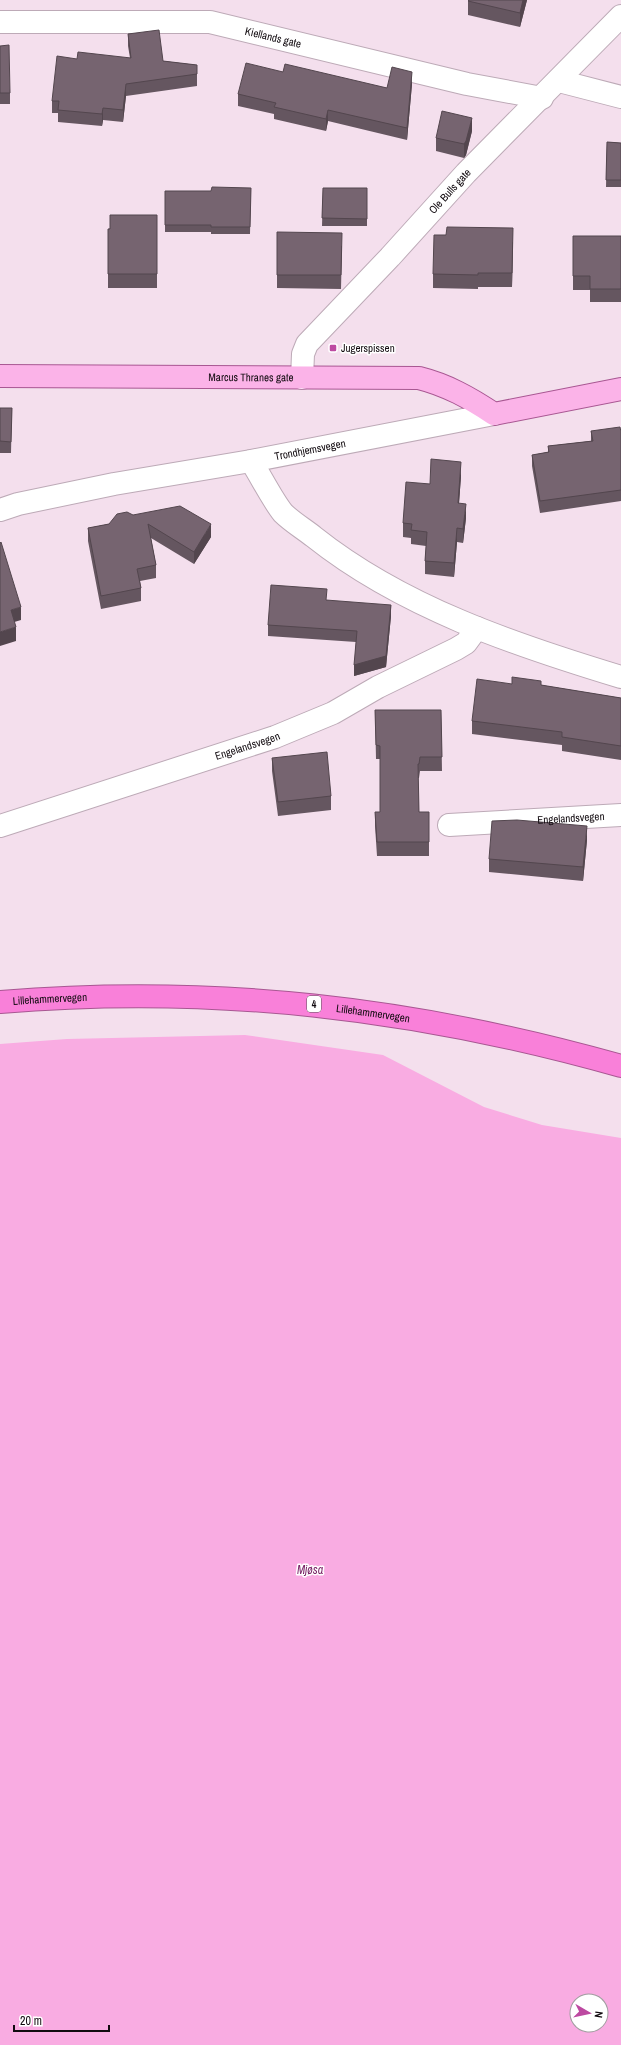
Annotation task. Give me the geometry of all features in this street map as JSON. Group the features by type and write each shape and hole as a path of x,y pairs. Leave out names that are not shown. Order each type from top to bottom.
{"highway":[{"name":"Lillehammervegen","path":"0,1002 37,999 146,995 246,999 328,1005 488,1032 558,1048 621,1066"}],"main road":[{"name":"Marcus Thranes gate","path":"0,376 419,378 437,383 470,398 494,414"},
{"name":"Trondhjemsvegen","path":"494,414 621,390"}],"street":[{"name":"Ole Bulls gate","path":"302,378 303,354 307,344 466,174 559,81 621,16"},
{"name":"Kiellands gate","path":"0,22 210,22 467,84 542,98"},
{"path":"559,81 621,97"},
{"name":"Trondhjemsvegen","path":"0,510 18,504 114,484 251,461 494,414"},
{"path":"251,461 283,512 337,556 400,592 477,628 535,651 621,677"},
{"name":"Engelandsvegen","path":"0,826 275,737 333,713 378,687 456,649 466,643 477,628"},
{"name":"Engelandsvegen","path":"448,825 621,815"}],"water":[{"name":"Mjøsa","path":"245,1035 383,1055 484,1107 542,1125 621,1138 621,2045 0,2045 0,1044 67,1039"}],"building":[{"path":"523,0 520,13 468,1"},
{"path":"159,30 163,61 197,65 197,74 126,84 123,110 103,108 102,114 58,110 59,101 52,101 57,56 77,59 78,52 131,58 128,34"},
{"path":"9,45 10,93 0,93 0,46"},
{"path":"246,63 283,72 285,64 387,88 392,67 412,72 407,128 328,110 326,119 274,107 276,103 238,94"},
{"path":"442,111 472,118 464,144 436,138"},
{"path":"607,142 621,143 621,180 606,180"},
{"path":"212,187 251,188 250,227 165,225 165,191 211,191"},
{"path":"323,188 367,188 367,219 322,218"},
{"path":"110,215 157,215 157,274 108,274 108,229 110,229"},
{"path":"447,227 513,228 512,273 478,273 478,275 433,274 434,235 446,235"},
{"path":"277,232 342,233 341,275 277,275"},
{"path":"573,236 621,236 621,289 590,289 590,276 573,276"},
{"path":"0,408 12,408 11,442 0,441"},
{"path":"620,427 621,490 540,501 532,455 549,452 548,446 593,441 591,431"},
{"path":"431,459 461,462 458,503 466,504 463,529 457,528 454,563 425,561 427,532 411,530 412,524 403,523 406,482 430,484"},
{"path":"180,506 211,524 194,552 148,524 156,565 137,569 141,588 101,596 88,528 109,524 117,514 127,512 133,515"},
{"path":"1,542 21,607 11,610 16,627 0,632 0,543"},
{"path":"271,585 327,589 326,600 391,605 386,656 354,665 357,631 268,625"},
{"path":"512,677 541,681 541,685 621,698 621,746 562,737 562,732 472,721 477,679 512,684"},
{"path":"375,710 441,710 442,757 420,757 418,764 419,812 429,812 429,842 377,842 375,812 380,812 380,746 376,745"},
{"path":"327,752 331,796 278,802 272,758"},
{"path":"517,820 587,826 583,867 489,859 492,821"}],"place":[{"name":"Jugerspissen","path":"333,348"}]}
